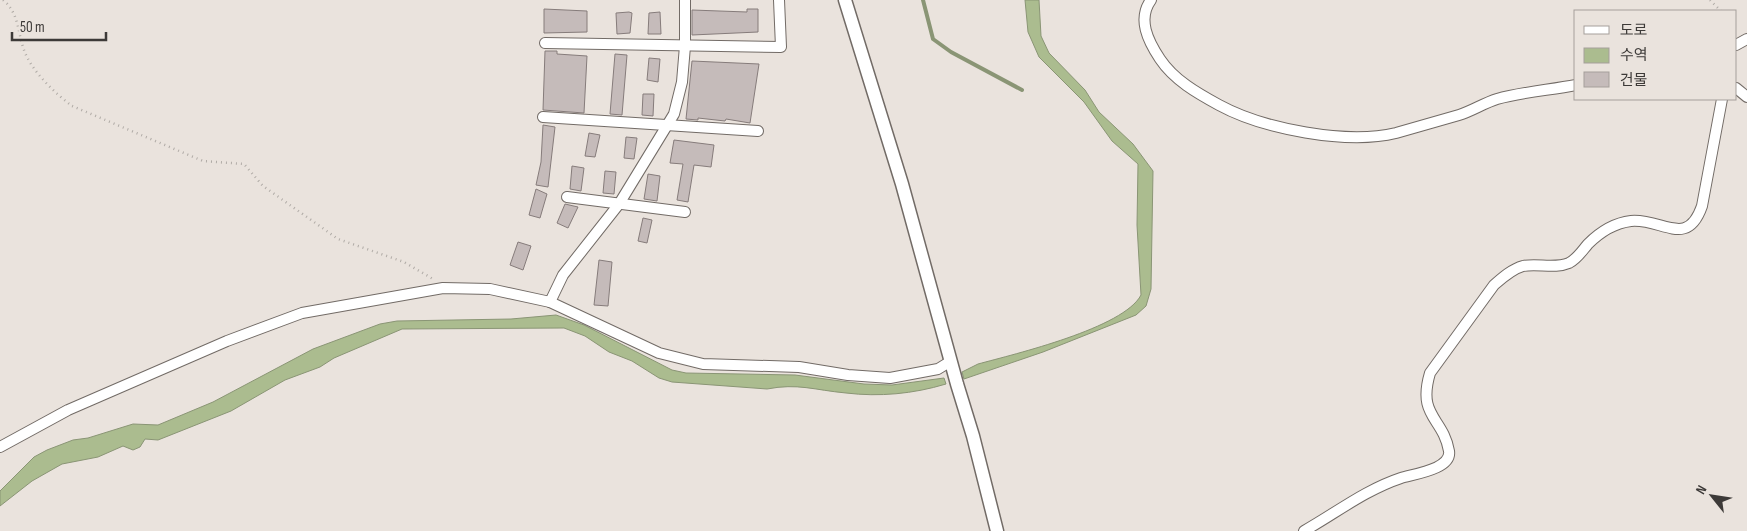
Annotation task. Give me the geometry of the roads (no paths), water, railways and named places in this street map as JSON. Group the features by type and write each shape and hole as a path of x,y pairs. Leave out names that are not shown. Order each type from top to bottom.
{"street":[{"path":"550,302 563,274 619,204 674,114 682,82 685,46 685,0"},
{"path":"545,43 781,47 779,0"},
{"path":"845,0 902,184 956,384 973,436 997,531"},
{"path":"1151,0 1145,8 1143,18 1146,29 1161,61 1178,78 1202,96 1226,109 1250,119 1284,128 1349,137 1382,135 1459,115 1498,99 1574,85"},
{"path":"1737,89 1747,97"},
{"path":"1304,531 1366,493 1397,480 1441,467 1448,460 1450,453 1448,445 1427,406 1428,379 1441,357 1494,285 1507,274 1522,266 1568,263 1576,258 1601,232 1614,225 1643,221 1674,230 1683,230 1697,220 1702,206 1722,100"},
{"path":"543,117 758,131"},
{"path":"567,197 685,212"},
{"path":"0,447 68,410 227,341 302,313 443,288 490,289 550,302 659,352 703,364 799,367 848,375 890,378 952,365"}],"water":[{"path":"1025,0 1039,0 1041,36 1049,53 1085,90 1099,112 1133,144 1153,171 1151,289 1146,306 1136,315 1043,352 964,379 962,372 978,364 1092,329 1131,307 1141,295 1137,225 1138,164 1112,141 1084,102 1039,57 1028,32"},
{"path":"556,315 584,325 672,370 686,373 795,375 864,384 892,385 944,378 946,384 896,394 871,395 797,387 767,389 672,382 659,378 632,361 609,352 585,336 564,328 402,329 334,358 320,367 285,380 231,411 158,440 145,439 140,447 133,450 123,446 98,457 62,464 32,481 0,506 0,491 34,457 47,450 73,440 88,438 133,424 158,425 213,402 313,349 380,324 397,321 511,319"}],"waterway":[{"path":"923,0 933,39 951,52 1022,90"}]}
